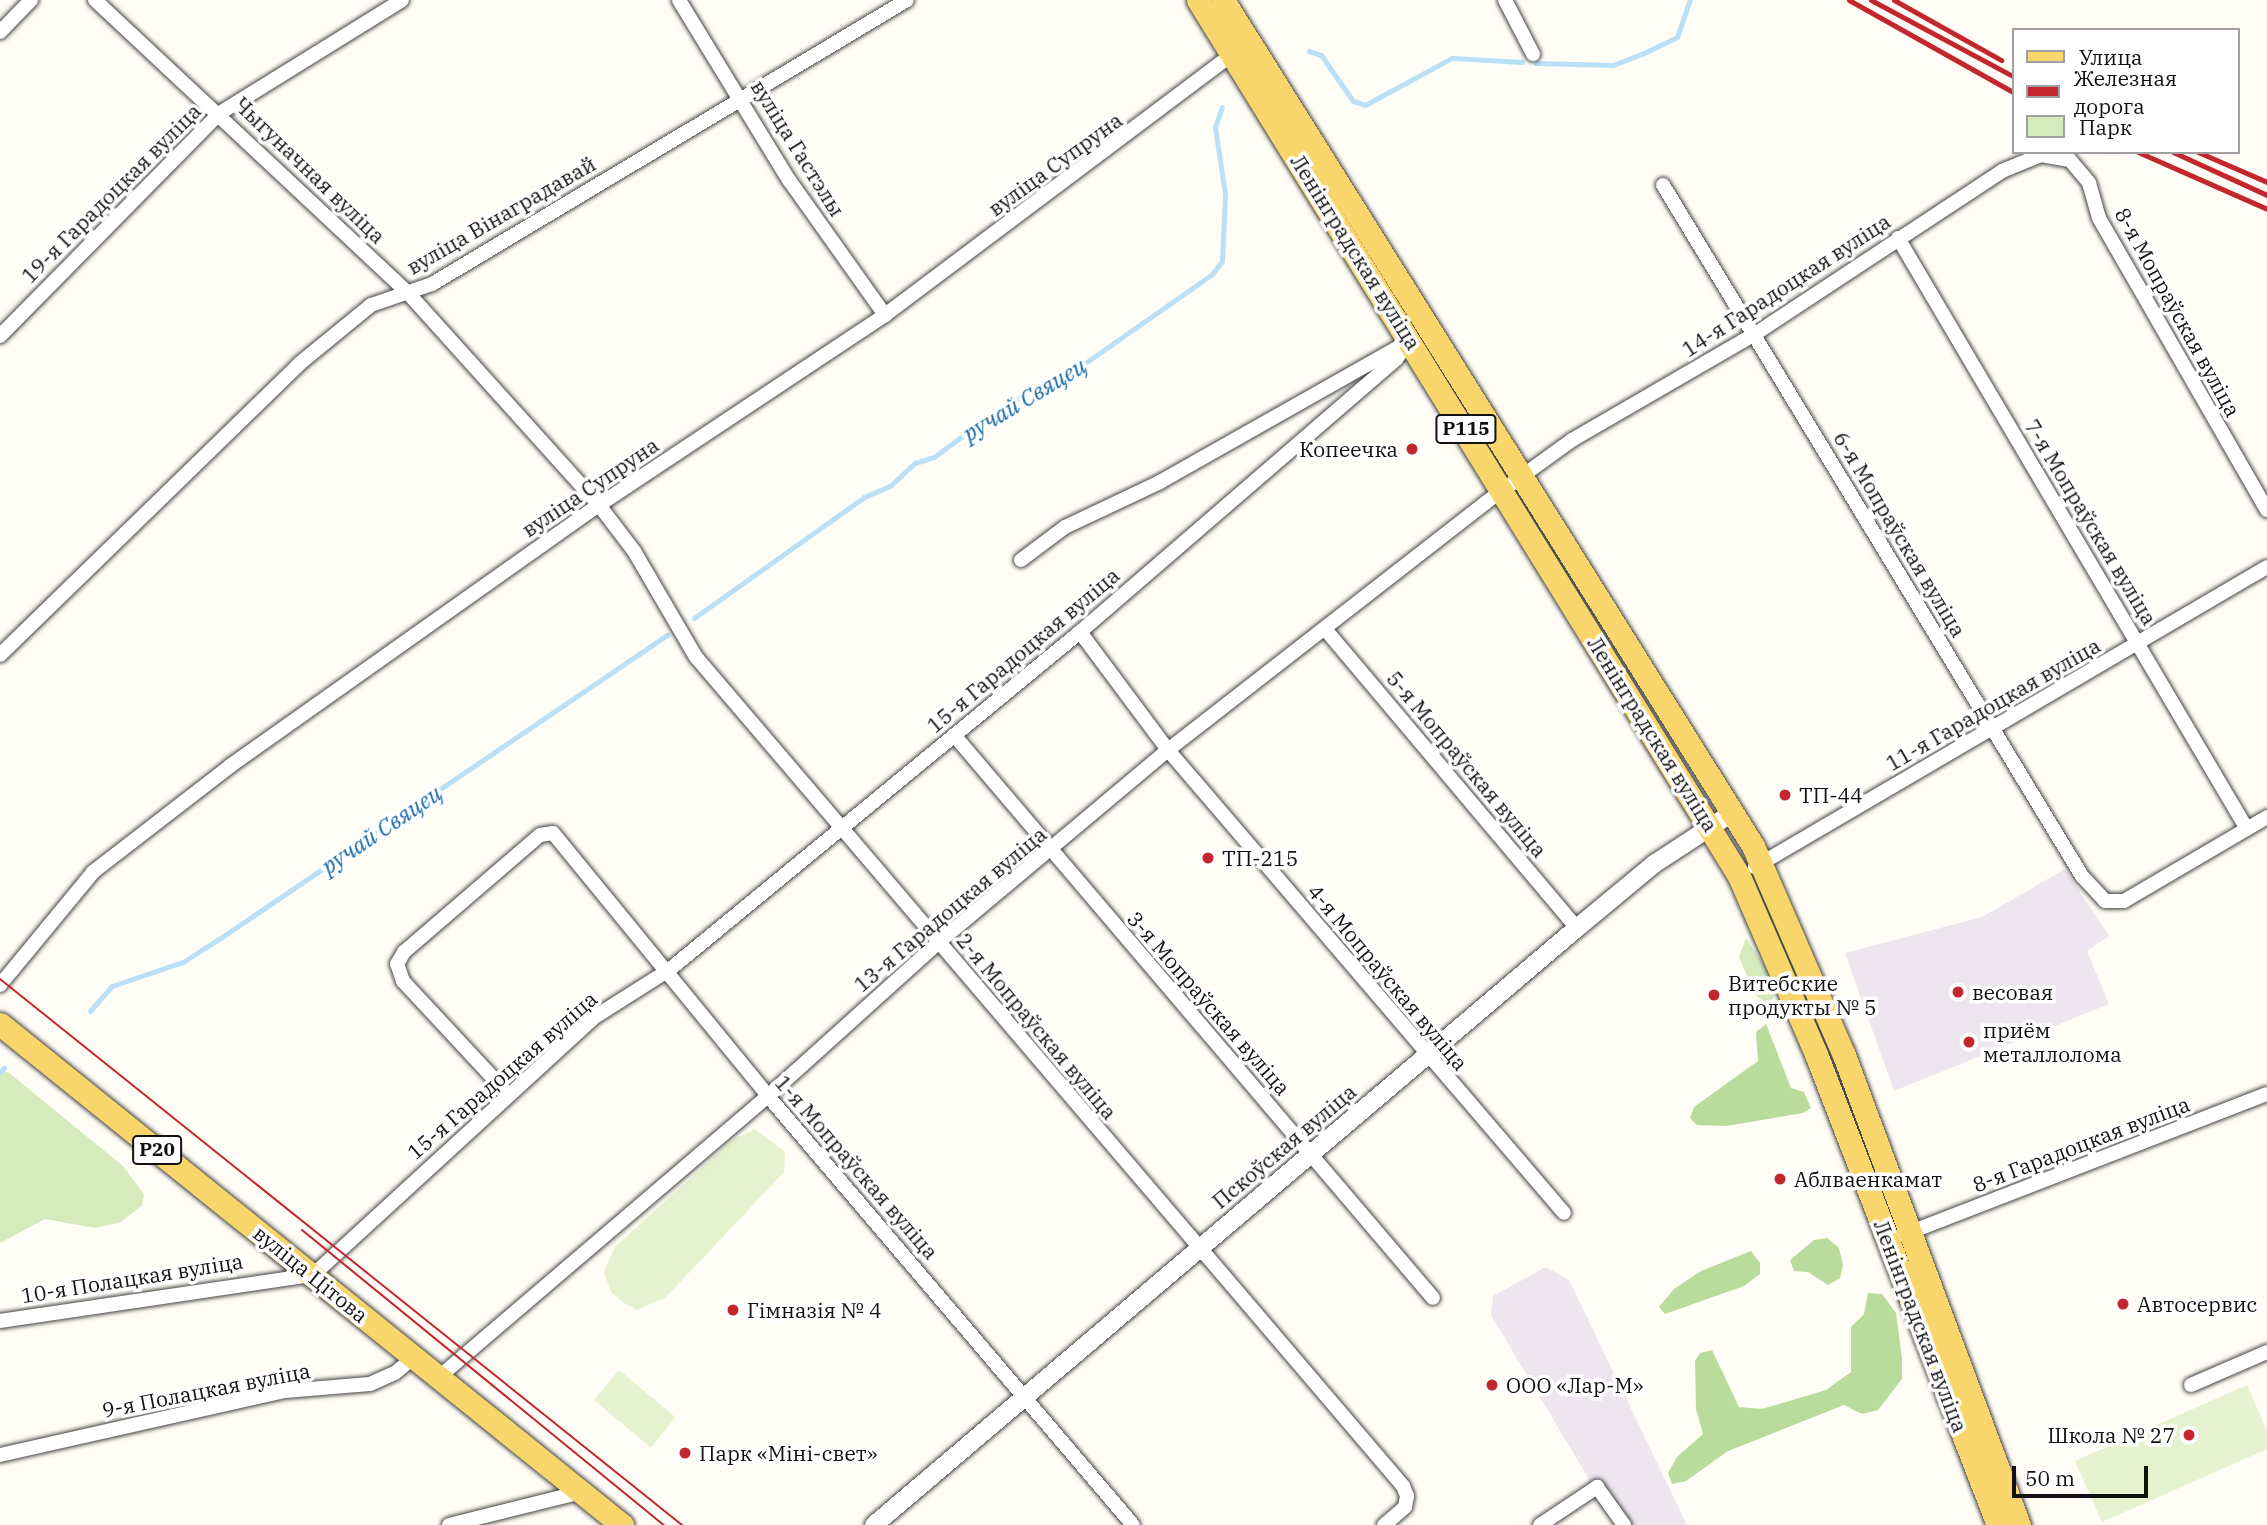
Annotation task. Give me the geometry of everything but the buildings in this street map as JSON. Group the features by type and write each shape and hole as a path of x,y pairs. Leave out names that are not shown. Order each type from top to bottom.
{"main road":[{"name":"Ленінградская вуліца","path":"1198,0 1241,49 1512,483 1732,813 1761,863 1844,1055 1896,1228 1998,1525"},
{"name":"Ленінградская вуліца","path":"1223,0 1241,49"},
{"name":"Ленінградская вуліца","path":"1512,483 1739,876 1816,1054 1896,1228 2019,1525"},
{"name":"вуліца Цітова","path":"0,1024 622,1525"}],"street":[{"path":"0,32 31,0"},
{"name":"Чыгуначная вуліца","path":"95,0 220,113 408,293 598,505"},
{"name":"19-я Гарадоцкая вуліца","path":"0,336 220,113 402,0"},
{"name":"вуліца Гастэлы","path":"679,0 744,101 789,180 885,315"},
{"name":"вуліца Вінаградавай","path":"0,655 299,364 371,305 432,284 744,101 907,0"},
{"path":"1505,0 1534,54"},
{"name":"вуліца Супруна","path":"0,985 93,872 230,765 598,505 885,315 1241,49"},
{"name":"8-я Мопраўская вуліца","path":"2001,171 2041,155 2070,160 2089,183 2099,218 2267,510"},
{"name":"14-я Гарадоцкая вуліца","path":"1512,483 1572,440 1755,334 2001,171"},
{"name":"6-я Мопраўская вуліца","path":"1663,186 2081,876 2105,901 2124,901 2247,829"},
{"name":"7-я Мопраўская вуліца","path":"1898,238 2247,829"},
{"path":"1021,560 1065,527 1160,482 1420,335"},
{"name":"15-я Гарадоцкая вуліца","path":"313,1275 507,1093 593,1018 669,970 1080,632 1396,359 1420,335"},
{"name":"13-я Гарадоцкая вуліца","path":"439,1377 768,1096 939,942 1050,852 1168,750 1512,483"},
{"name":"2-я Мопраўская вуліца","path":"598,505 634,551 696,657 1408,1496 1405,1507 1384,1525"},
{"name":"11-я Гарадоцкая вуліца","path":"1739,876 2267,567"},
{"name":"5-я Мопраўская вуліца","path":"1325,629 1577,928"},
{"name":"4-я Мопраўская вуліца","path":"1080,632 1168,750 1426,1056 1564,1213"},
{"name":"3-я Мопраўская вуліца","path":"954,735 1050,852 1433,1298"},
{"name":"Пскоўская вуліца","path":"874,1525 1198,1247 1312,1154 1654,864 1732,813"},
{"path":"2247,829 2267,817"},
{"name":"1-я Мопраўская вуліца","path":"507,1093 403,981 397,964 404,952 540,835 553,833 669,970 768,1096 1133,1525"},
{"name":"8-я Гарадоцкая вуліца","path":"1896,1228 2267,1094"},
{"name":"10-я Полацкая вуліца","path":"0,1321 313,1275"},
{"path":"2192,1385 2267,1352"},
{"name":"9-я Полацкая вуліца","path":"0,1455 285,1391 370,1384 395,1373 414,1357"},
{"path":"1540,1525 1597,1487 1624,1525"},
{"path":"449,1525 581,1492"}],"shaded area":[{"path":"2065,869 2109,936 2087,951 2109,1004 1894,1091 1845,953 1982,917"},
{"path":"1546,1267 1569,1280 1687,1525 1632,1525 1599,1496 1491,1315 1493,1296"}],"green space":[{"path":"1746,938 1778,987 1773,999 1765,1002 1755,995 1739,957"},
{"path":"1766,1024 1791,1088 1804,1092 1811,1108 1803,1113 1726,1126 1697,1125 1690,1118 1694,1107 1758,1061 1756,1032"},
{"path":"8,1072 123,1166 144,1194 142,1205 121,1222 95,1228 45,1219 0,1243 0,1073"},
{"path":"755,1129 785,1152 784,1172 666,1297 637,1310 624,1303 611,1292 604,1272 615,1247 731,1141"},
{"path":"1827,1238 1839,1248 1843,1265 1840,1278 1828,1285 1808,1272 1794,1271 1790,1260 1814,1240"},
{"path":"1751,1251 1760,1263 1760,1274 1744,1286 1665,1314 1659,1307 1674,1289 1701,1271"},
{"path":"1868,1293 1882,1294 1896,1313 1902,1358 1902,1379 1878,1410 1862,1414 1844,1405 1728,1451 1686,1481 1672,1484 1668,1473 1677,1457 1703,1434 1696,1409 1695,1361 1700,1353 1712,1350 1739,1407 1762,1409 1826,1390 1851,1372 1851,1327 1864,1314"},
{"path":"619,1370 676,1418 651,1447 594,1400"},
{"path":"2247,1385 2267,1431 2267,1449 2102,1522 2075,1461"}],"waterway":[{"name":"ручай Свяцец","path":"1536,63 1613,65 1642,54 1677,37 1690,0"},
{"name":"ручай Свяцец","path":"1309,51 1321,55 1353,101 1365,105 1452,58 1522,62"},
{"name":"ручай Свяцец","path":"694,618 864,497 890,486 915,463 934,457 1000,408 1078,368 1212,274 1222,261 1225,194 1215,127 1222,107"},
{"name":"ручай Свяцец","path":"90,1011 112,986 183,962 222,937 667,635"},
{"name":"ручай Свяцец","path":"0,1072 4,1068"}],"tram line":[{"path":"0,979 682,1525"},
{"path":"302,1230 664,1525"}],"railway":[{"path":"1849,0 2011,91"},
{"path":"1871,0 2011,75"},
{"path":"1894,0 2001,60"},
{"path":"2143,154 2267,209"},
{"path":"2177,154 2267,195"},
{"path":"2203,154 2267,182"}],"place":[{"name":"Копеечка","path":"1412,449"},
{"name":"ТП-44","path":"1785,795"},
{"name":"ТП-215","path":"1208,858"},
{"name":"весовая","path":"1958,992"},
{"name":"Витебские продукты № 5","path":"1714,995"},
{"name":"приём металлолома","path":"1969,1042"},
{"name":"Аблваенкамат","path":"1780,1179"},
{"name":"Автосервис","path":"2123,1304"},
{"name":"Гімназія № 4","path":"733,1310"},
{"name":"ООО «Лар-М»","path":"1492,1385"},
{"name":"Школа № 27","path":"2189,1435"},
{"name":"Парк «Міні-свет»","path":"685,1453"}]}
